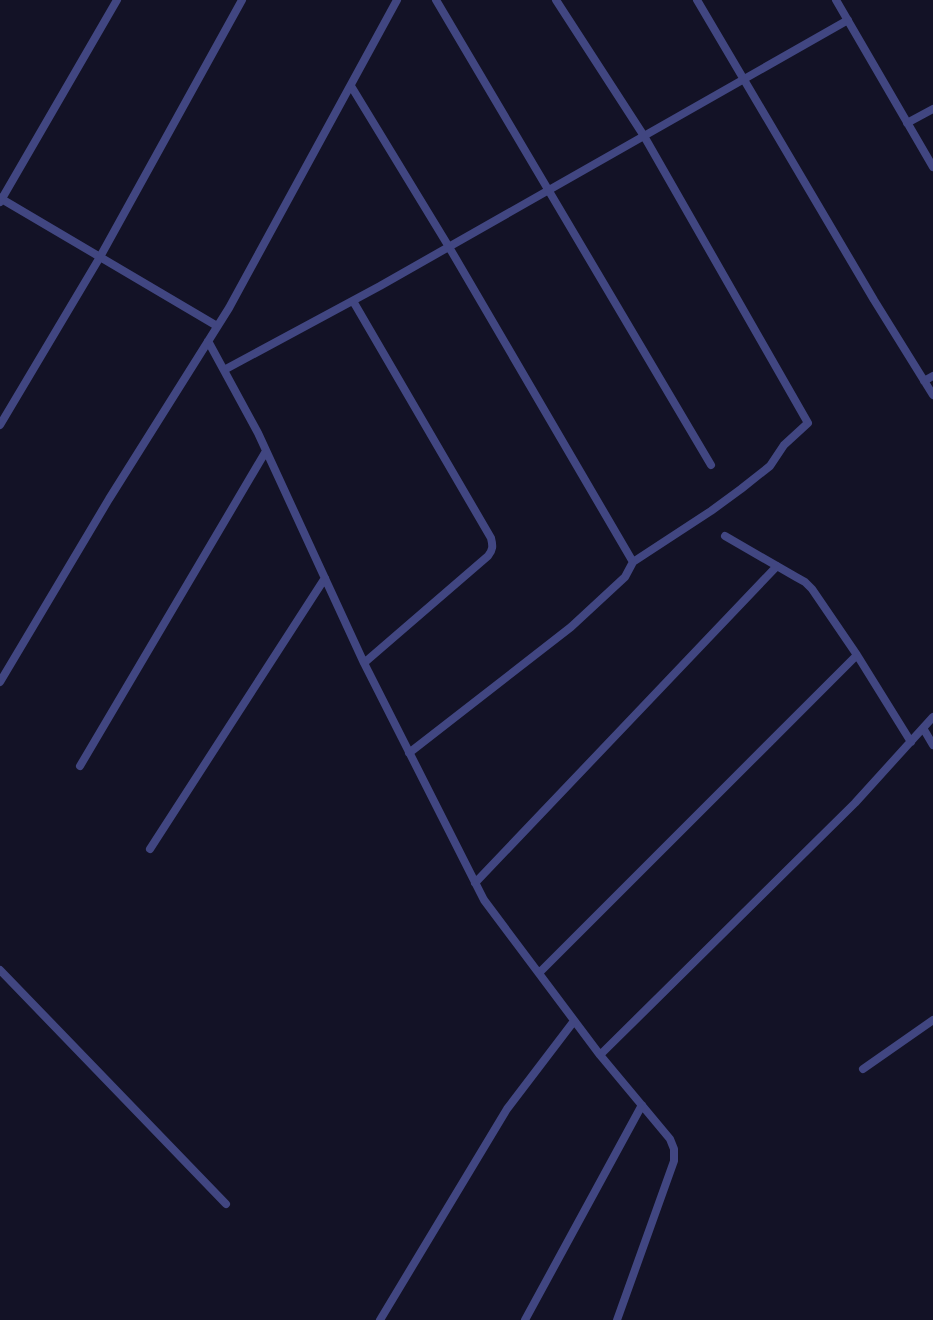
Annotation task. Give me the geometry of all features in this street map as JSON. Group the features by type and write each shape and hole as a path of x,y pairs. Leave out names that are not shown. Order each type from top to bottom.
{"street":[{"path":"117,0 1,200 217,326"},
{"path":"0,425 100,257 242,0"},
{"path":"0,682 109,499 229,308 397,0"},
{"path":"436,0 712,465"},
{"path":"409,753 571,627 625,577 633,562 741,490 770,466 784,445 808,422 644,136 556,0"},
{"path":"697,0 874,300 933,395"},
{"path":"836,0 933,167"},
{"path":"224,370 353,301 848,20"},
{"path":"351,86 449,247 633,562"},
{"path":"908,123 933,109"},
{"path":"353,301 491,538 493,544 492,551 488,556 364,663"},
{"path":"208,342 266,451 364,663 484,900 600,1056 670,1139 674,1149 674,1161 617,1320"},
{"path":"924,381 933,376"},
{"path":"80,766 266,451"},
{"path":"725,536 805,582 812,589 857,655 911,742"},
{"path":"475,883 777,566"},
{"path":"150,849 325,578"},
{"path":"539,973 857,655"},
{"path":"600,1056 855,803 933,717"},
{"path":"923,728 933,744"},
{"path":"0,970 226,1204"},
{"path":"863,1069 933,1020"},
{"path":"380,1320 507,1109 574,1021"},
{"path":"525,1320 642,1106"}]}
